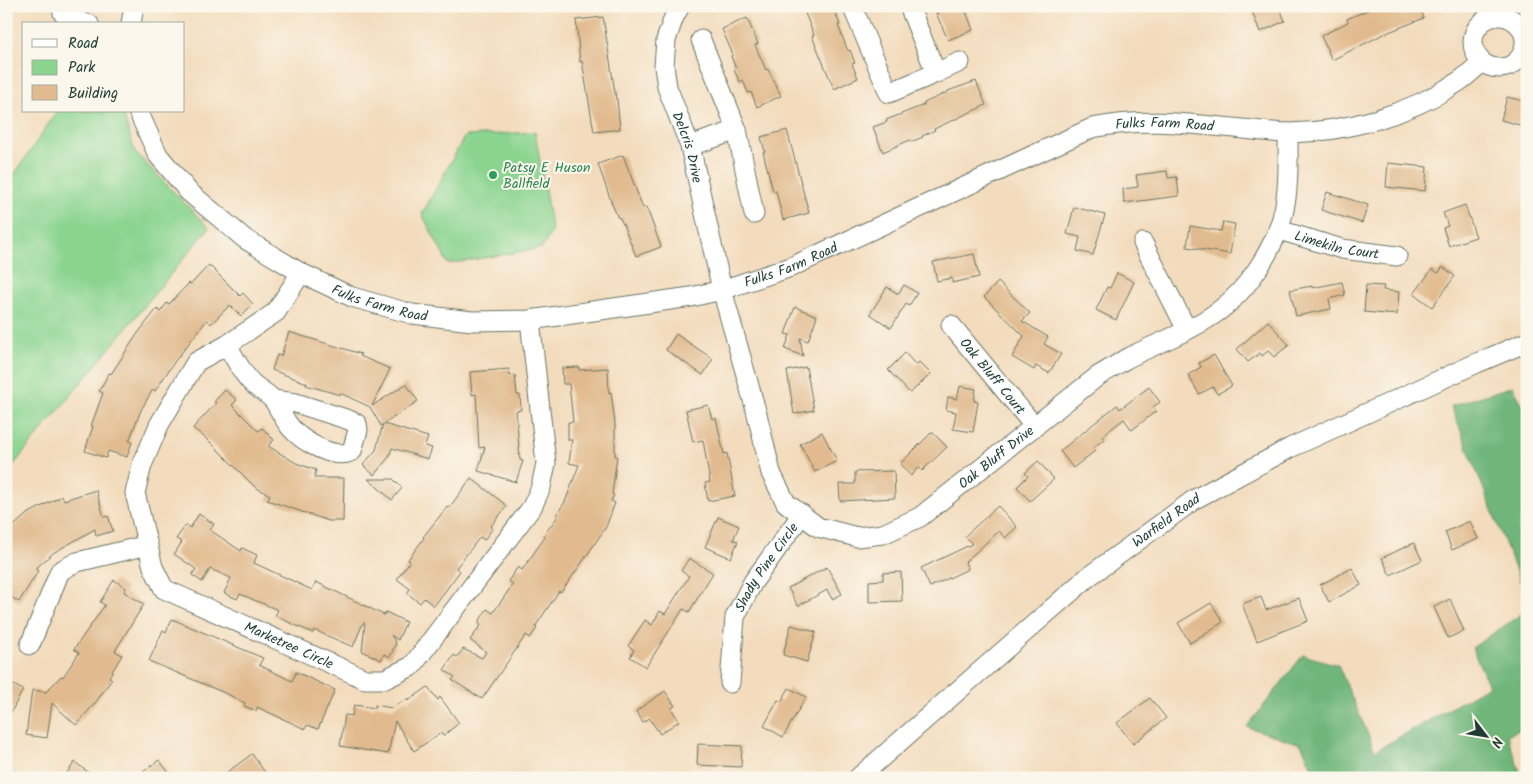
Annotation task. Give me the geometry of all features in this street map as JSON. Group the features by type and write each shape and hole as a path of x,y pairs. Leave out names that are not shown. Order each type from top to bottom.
{"street":[{"path":"131,22 134,6"},
{"name":"Delcris Drive","path":"680,6 666,40 664,66 667,87 690,146 722,290"},
{"path":"852,6 889,93 960,62"},
{"path":"909,6 936,72"},
{"path":"1492,11 1514,20 1519,25 1524,34 1525,50 1516,61 1507,67 1493,68 1482,62 1474,52 1473,37 1477,27 1492,11"},
{"path":"61,14 81,22"},
{"path":"701,40 737,130 754,214"},
{"name":"Fulks Farm Road","path":"138,112 158,155 189,192 245,239 302,273 352,297 412,314 472,321 530,320 691,297 722,290 791,266 1092,128 1117,122 1157,121 1288,133 1337,128 1381,119 1423,101 1459,82 1482,62"},
{"path":"690,146 737,130"},
{"name":"Oak Bluff Drive","path":"722,290 757,414 771,473 786,503 818,527 857,537 883,534 920,517 1098,376 1214,314 1242,290 1266,256 1279,230 1286,198 1288,133"},
{"name":"Limekiln Court","path":"1279,230 1342,249 1397,256"},
{"path":"1143,242 1187,330"},
{"name":"Marketree Circle","path":"302,273 276,312 228,345 196,362 159,425 142,465 135,493 153,567 164,589 365,679 385,679 412,666 532,507 541,487 546,463 530,320"},
{"name":"Oak Bluff Court","path":"951,325 1035,427"},
{"name":"Warfield Road","path":"858,778 1088,577 1195,499 1290,448 1527,342"},
{"path":"228,345 245,376 273,400"},
{"name":"Shady Pine Circle","path":"730,683 735,618 753,582 802,514"},
{"path":"30,645 60,571 77,562 148,545"}],"green space":[{"path":"56,112 122,112 135,152 209,228 6,474 6,187"},
{"name":"Patsy E Huson Ballfield","path":"535,132 552,231 542,248 448,264 422,214 465,136"},
{"path":"1513,386 1527,415 1527,599 1451,406"},
{"path":"1527,610 1527,727 1507,735 1522,778 1317,778 1301,744 1247,727 1303,655 1338,665 1375,751 1489,686 1472,648"}],"building":[{"path":"802,6 833,6 848,51 850,50 855,63 852,64 858,78 834,89"},
{"path":"935,6 964,6 973,30 948,40 936,13 938,13"},
{"path":"1250,6 1279,6 1285,21 1260,32"},
{"path":"1377,6 1419,6 1424,18 1384,34 1332,60 1321,36 1348,22 1347,19"},
{"path":"603,17 617,99 620,129 594,132 582,61 580,62 576,20"},
{"path":"747,18 758,44 755,45 766,70 768,69 781,96 757,107 751,92 748,93 743,80 740,82 734,70 736,69 731,56 733,55 722,29"},
{"path":"976,81 986,105 934,129 923,137 911,142 910,140 883,152 873,127 924,105 924,103 948,91"},
{"path":"1507,97 1527,102 1527,127 1501,120"},
{"path":"787,130 809,213 783,220 776,191 773,191 761,137"},
{"path":"623,155 643,208 646,207 661,247 636,256 623,224 612,204 598,164"},
{"path":"1388,163 1427,167 1425,191 1386,187"},
{"path":"1167,171 1168,178 1177,177 1179,196 1124,203 1123,189 1138,187 1136,175"},
{"path":"1327,192 1368,205 1362,223 1321,210"},
{"path":"1465,205 1476,237 1449,246 1443,228 1448,226 1443,213"},
{"path":"1074,207 1105,215 1093,255 1077,251 1080,237 1067,234"},
{"path":"1223,222 1235,224 1230,254 1187,247 1190,226 1221,231"},
{"path":"974,254 979,277 952,283 952,278 937,281 933,262"},
{"path":"209,265 240,296 243,293 253,304 241,316 230,305 211,324 207,320 175,361 155,391 153,389 141,410 129,441 132,442 127,457 108,451 106,458 85,451 93,426 91,426 103,393 99,391 109,373 111,374 138,333 157,309 160,312 167,303 169,304"},
{"path":"1443,267 1455,276 1432,307 1414,294 1432,269 1438,273"},
{"path":"1117,273 1134,282 1116,320 1096,310 1107,287 1110,288"},
{"path":"998,282 1030,313 1022,321 1048,337 1044,344 1061,354 1049,373 1036,366 1034,370 1012,357 1024,336 984,297"},
{"path":"1342,282 1345,295 1329,299 1331,309 1296,316 1290,290"},
{"path":"904,285 917,293 909,306 906,304 891,328 870,314 887,287 898,294"},
{"path":"1366,285 1384,286 1383,290 1399,292 1397,315 1364,312"},
{"path":"795,307 817,316 808,341 800,338 803,356 785,349 790,335 785,334"},
{"path":"1268,321 1289,345 1274,357 1268,351 1262,356 1260,353 1248,362 1237,349"},
{"path":"289,332 361,354 360,356 390,369 372,406 406,384 418,401 384,424 428,437 425,446 432,448 428,459 392,448 389,457 374,475 363,465 376,450 383,424 381,426 370,407 340,393 340,395 306,385 307,383 272,370 277,355 281,356"},
{"path":"676,334 713,359 703,375 666,350"},
{"path":"905,353 916,365 919,362 931,374 910,393 888,370"},
{"path":"1214,355 1232,386 1217,394 1213,387 1199,394 1188,375 1201,367 1199,363"},
{"path":"579,367 579,370 608,368 609,393 611,392 615,424 615,456 617,456 612,494 614,495 611,501 615,503 606,527 579,567 561,592 559,591 535,627 537,628 530,638 526,635 482,699 452,680 455,677 444,670 454,655 457,657 463,649 482,658 486,652 470,640 481,625 478,623 487,609 493,613 513,584 508,581 518,567 522,570 545,537 543,536 558,516 556,515 565,502 579,465 569,463 572,440 568,440 568,422 573,422 569,384 563,384 562,368"},
{"path":"806,367 814,410 794,414 787,371"},
{"path":"509,369 510,376 515,375 517,395 520,395 521,410 516,411 520,460 523,461 516,482 478,471 485,447 479,448 476,394 472,395 470,372"},
{"path":"960,386 976,389 974,401 978,402 973,432 953,429 956,412 946,410 948,397 957,399"},
{"path":"1149,387 1160,402 1153,407 1156,411 1132,430 1124,419 1102,436 1104,439 1093,448 1095,451 1073,468 1060,451 1117,405 1120,409"},
{"path":"225,390 237,400 232,405 258,431 262,428 274,440 268,446 296,463 316,470 314,478 344,478 343,521 329,521 267,500 270,495 255,487 209,441 193,428"},
{"path":"708,405 712,419 716,418 724,454 727,453 735,496 708,501 705,483 710,482 703,440 693,442 686,410"},
{"path":"822,432 837,461 815,472 800,444"},
{"path":"932,432 947,447 922,471 919,467 911,476 900,464"},
{"path":"1038,461 1054,479 1030,501 1017,487 1028,476 1025,473"},
{"path":"894,471 895,498 840,501 839,484 855,484 855,472"},
{"path":"471,478 507,506 491,526 493,528 484,540 480,537 456,568 460,571 434,606 424,598 420,603 407,593 410,589 397,579 410,561 408,560 423,537 447,507 449,508"},
{"path":"368,479 393,479 402,488 392,500"},
{"path":"96,490 104,517 108,516 113,531 96,536 95,529 53,553 35,569 38,571 19,602 6,594 6,533 27,514 62,496 64,500"},
{"path":"998,506 1017,527 1005,538 999,531 965,562 968,569 930,587 921,568 972,544 965,536"},
{"path":"199,514 214,524 210,530 241,551 242,548 257,555 254,563 312,590 316,582 384,615 386,612 406,622 398,640 391,635 396,643 390,657 384,654 381,660 362,651 365,623 363,623 353,647 314,630 313,633 275,616 278,610 240,594 237,599 224,593 231,578 210,569 202,582 192,575 196,569 174,554 182,542 176,539 186,525 190,528"},
{"path":"718,517 739,526 733,540 738,541 731,558 705,547"},
{"path":"1470,521 1478,539 1452,550 1445,532"},
{"path":"1414,543 1422,560 1390,575 1382,558"},
{"path":"689,558 713,573 689,612 683,609 646,667 630,657 634,650 628,646 645,620 652,625 660,611 665,614 689,576 681,571"},
{"path":"827,567 842,594 832,599 827,590 798,606 788,588"},
{"path":"1352,568 1361,585 1329,602 1320,585"},
{"path":"901,572 902,601 869,602 869,581 883,580 883,573"},
{"path":"114,580 126,588 124,592 144,604 115,651 122,655 109,677 112,679 96,702 76,725 52,703 47,738 26,735 32,690 46,692 61,676 63,677 79,653 74,649 105,605 100,602"},
{"path":"1261,597 1266,610 1299,598 1308,621 1257,641 1242,604"},
{"path":"1450,599 1464,631 1448,638 1434,607"},
{"path":"1211,603 1223,622 1190,643 1178,623"},
{"path":"172,619 263,658 259,665 292,681 296,672 335,690 318,729 307,725 305,729 257,707 256,711 244,706 245,703 227,694 149,661 163,630 166,632"},
{"path":"791,625 816,632 807,662 783,655"},
{"path":"6,681 23,690 6,721"},
{"path":"428,687 438,700 440,697 459,723 443,736 441,733 414,751 395,721 388,754 340,746 345,715 352,716 354,705 375,708 375,705 392,708 407,699 408,701"},
{"path":"789,688 806,697 783,737 764,726 778,700 781,702"},
{"path":"665,691 675,706 671,708 679,721 660,734 649,718 643,722 636,711"},
{"path":"1150,698 1166,718 1133,744 1117,723"},
{"path":"698,744 742,746 741,767 697,765"},
{"path":"252,754 269,778 219,778"},
{"path":"159,760 173,778 135,778"},
{"path":"75,762 95,778 63,778"}],"place":[{"name":"Patsy E Huson Ballfield","path":"493,175"}]}
